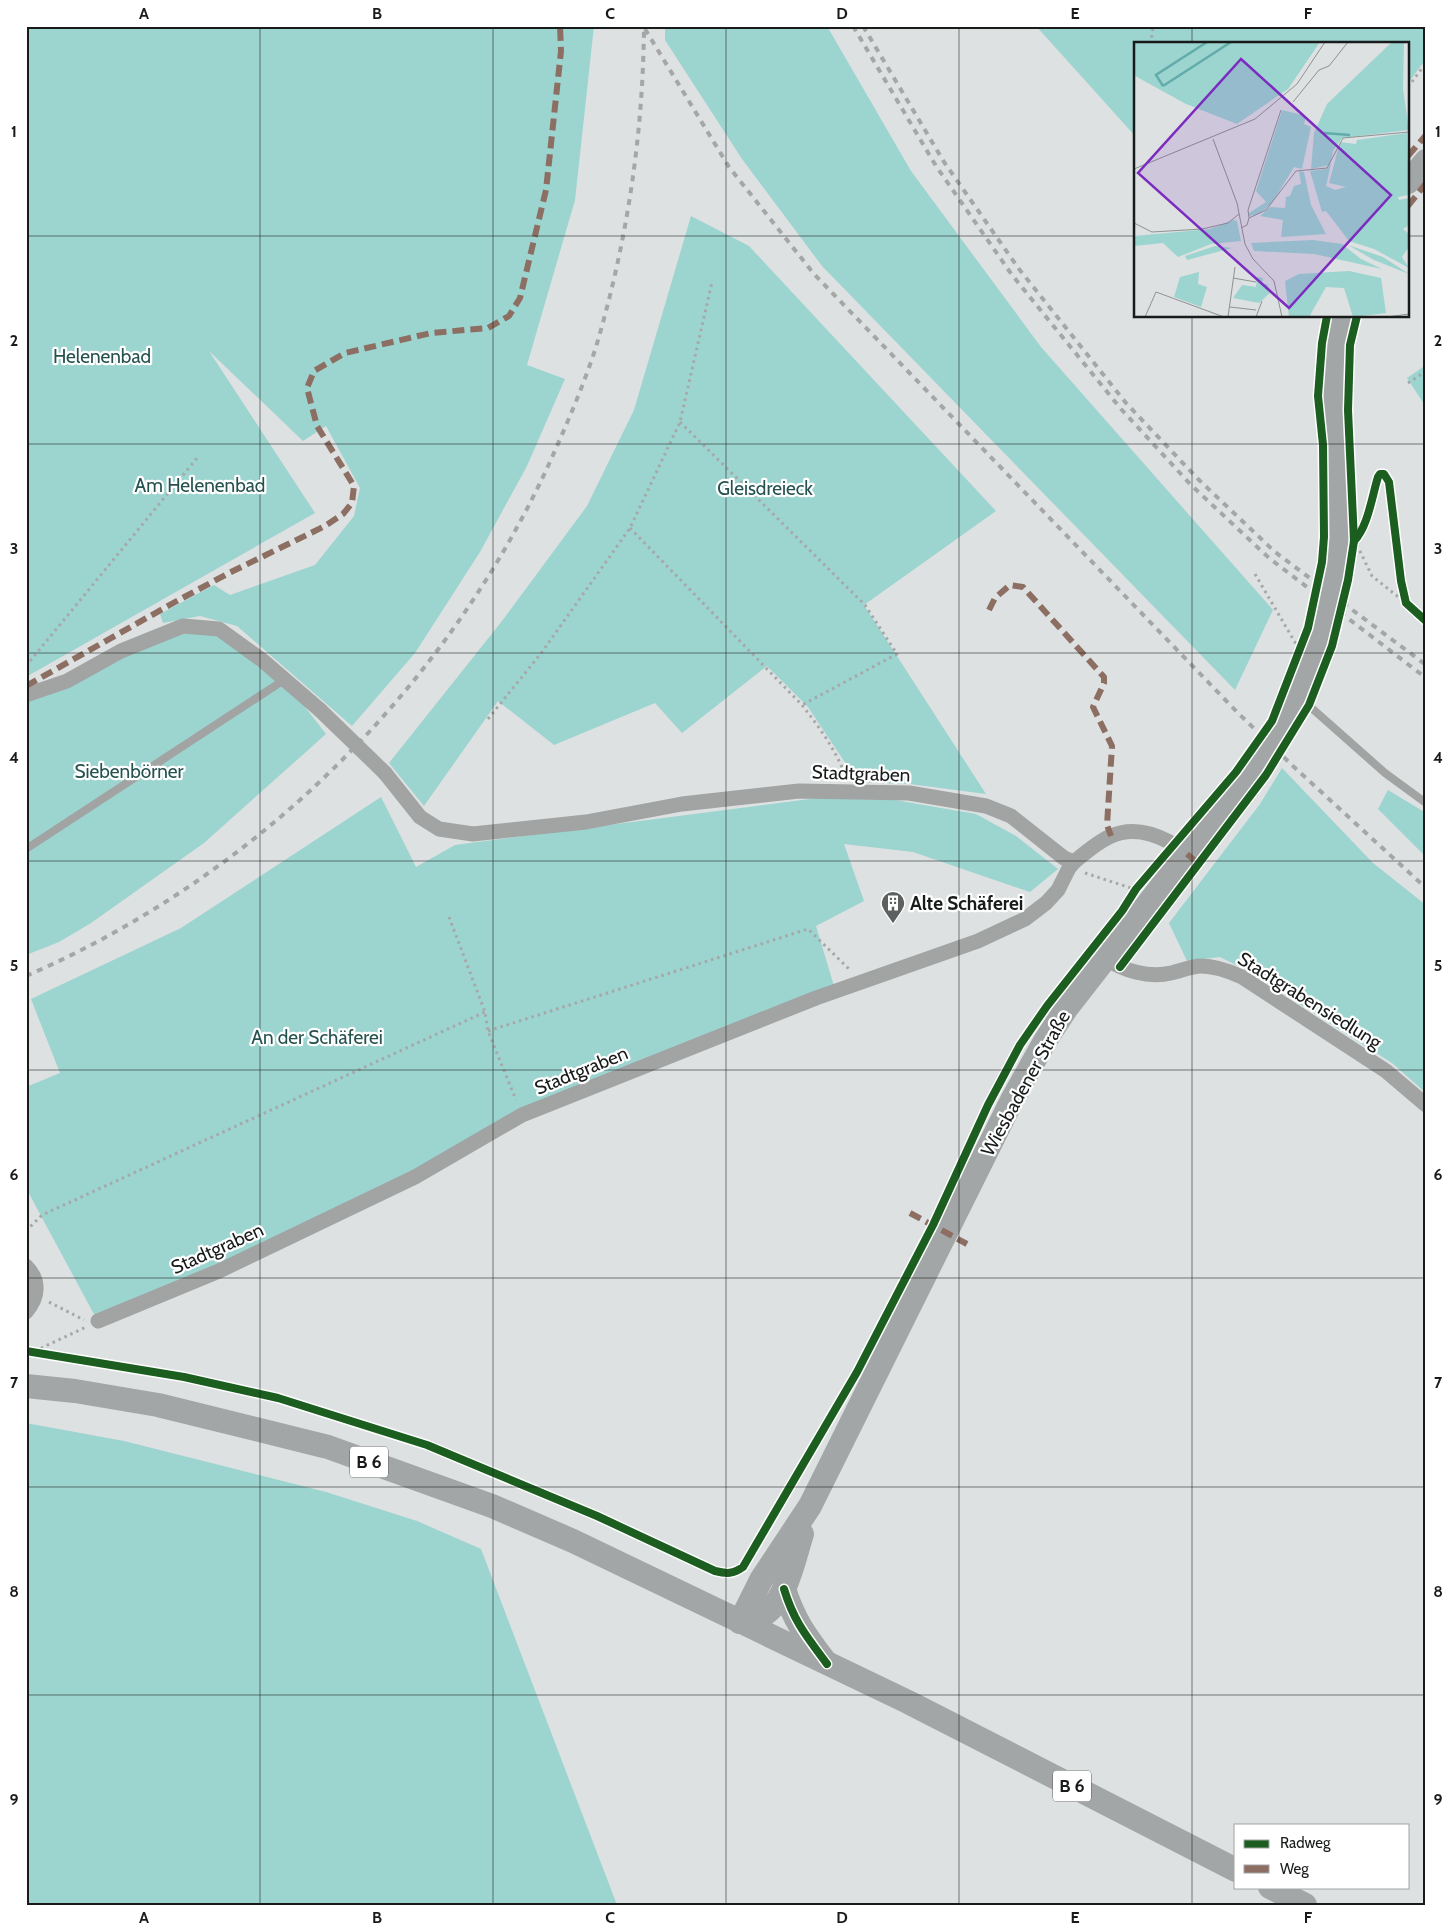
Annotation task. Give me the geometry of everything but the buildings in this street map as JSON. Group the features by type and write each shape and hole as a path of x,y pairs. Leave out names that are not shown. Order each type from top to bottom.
{"main road":[{"path":"1410,180 1426,160"},
{"name":"Wiesbadener Straße","path":"740,1622 761,1580 810,1506 1012,1100 1045,1041 1066,1009 1256,765 1281,728 1309,667 1320,633 1336,566 1338,504 1333,389 1335,353 1341,318"},
{"name":"B 6","path":"26,1386 75,1391 158,1405 328,1448 492,1506 573,1541 908,1702 1234,1869"},
{"name":"Wiesbadener Straße","path":"740,1622 761,1616 774,1604 784,1589 810,1506"},
{"path":"784,1589 790,1610 798,1624 827,1664"},
{"path":"1272,1888 1305,1905"}],"street":[{"path":"26,695 67,681 121,651 183,626 219,629 262,660 284,680"},
{"name":"Stadtgraben","path":"284,680 320,710 385,773 420,817 438,829 473,834 586,822 701,802 799,791 909,793 986,806 1011,816 1072,865"},
{"name":"Stadtgraben","path":"95,1323 219,1272 406,1181 522,1115 816,998 978,941 1025,919 1046,903 1058,890 1072,865 1096,844 1111,836 1128,830 1140,831 1175,844 1187,854"},
{"name":"Stadtgrabensiedlung","path":"1105,958 1120,967 1154,975 1170,974 1198,966 1213,966 1242,977 1386,1071 1426,1104"},
{"path":"26,1266 34,1275 37,1285 36,1296 26,1312"}],"lane":[{"path":"26,850 284,680"},
{"path":"1296,695 1385,772 1426,803"}],"path":[{"path":"1151,42 1154,26"},
{"path":"1410,84 1426,63"},
{"path":"488,719 542,652 630,528 680,422 712,282"},
{"path":"1408,382 1426,371"},
{"path":"680,422 865,605 897,654 802,705"},
{"path":"26,666 197,458"},
{"path":"630,528 802,705 824,734 836,754 852,791"},
{"path":"1360,549 1372,576 1406,603"},
{"path":"1255,574 1300,652"},
{"path":"1072,865 1154,895"},
{"path":"449,916 485,1012 488,1031 522,1115"},
{"path":"488,1031 808,929 862,982"},
{"path":"26,1231 42,1215 485,1012"},
{"path":"36,1296 95,1323"},
{"path":"35,1351 95,1323"}],"green space":[{"path":"26,26 594,26 575,200 527,365 565,379 527,466 480,552 415,653 352,726 237,626 200,616 163,623 160,614 214,585 230,595 315,565 354,516 360,488 326,426 303,441 209,351 315,513 26,677"},
{"path":"665,26 827,26 911,171 1041,347 1273,610 1235,690 822,266 742,159 665,40"},
{"path":"1036,26 1426,26 1426,59 1410,80 1410,42 1134,42 1134,135"},
{"name":"Gleisdreieck","path":"691,216 749,246 996,511 864,605 986,794 910,784 858,782 808,707 767,666 682,733 655,703 554,745 498,701 424,806 389,763 502,621 587,506 634,410"},
{"path":"1426,365 1426,407 1407,378"},
{"name":"Siebenbörner","path":"183,626 218,629 284,680 326,734 204,843 91,923 59,942 26,955 26,700"},
{"path":"1282,768 1373,863 1426,905 1426,1093 1392,1063 1246,970 1220,957 1187,961 1169,923 1260,804"},
{"path":"1388,790 1426,813 1426,857 1378,809"},
{"name":"An der Schäferei","path":"381,797 416,867 455,845 817,798 895,800 976,814 1016,836 1058,869 1030,892 913,852 844,844 864,901 816,926 834,986 524,1109 411,1175 215,1266 96,1318 26,1188 26,1087 60,1073 31,999 181,928"},
{"path":"26,1423 124,1441 326,1492 417,1521 481,1549 617,1905 26,1905"}],"railway":[{"path":"26,976 110,935 190,886 265,830 334,768 398,699 456,625 506,547 549,464 580,392 596,347 625,228 637,148 644,26"},
{"path":"853,26 936,166 1012,275 1121,409 1191,485 1269,558 1426,678"},
{"path":"863,26 944,162 1019,269 1126,403 1198,479 1275,552 1426,665"},
{"path":"645,29 729,167 814,274 1237,712 1426,888"}],"marked path":[{"path":"26,686 175,602 325,526 343,514 352,503 354,486 317,426 307,388 314,371 345,353 431,333 488,328 509,316 520,298 546,190 561,51 560,26"},
{"path":"1410,154 1426,135"},
{"path":"1410,203 1426,183"},
{"path":"989,610 995,598 1010,585 1023,587 1104,677 1104,683 1093,707 1112,746 1107,825 1111,836"},
{"path":"1187,854 1199,864"},
{"path":"910,1213 967,1244"}],"cycle path":[{"path":"26,1351 184,1377 278,1398 427,1445 597,1516 715,1571 730,1573 743,1567 857,1372 933,1225 988,1105 1020,1045 1047,1006 1122,911 1136,889 1236,772 1272,721 1308,628 1322,562 1324,537 1323,445 1318,396 1322,343 1327,318"},
{"path":"1120,967 1266,775 1309,705 1332,646 1348,580 1354,541 1348,410 1350,345 1357,318"},
{"path":"1354,541 1363,528 1378,477 1380,474 1384,474 1389,482 1401,581 1406,603 1426,621"},
{"path":"784,1589 797,1620 827,1664"}],"place":[{"name":"Alte Schäferei","path":"893,924"}],"park label":[{"name":"Helenenbad","path":"102,356"},
{"name":"Am Helenenbad","path":"200,485"}]}
